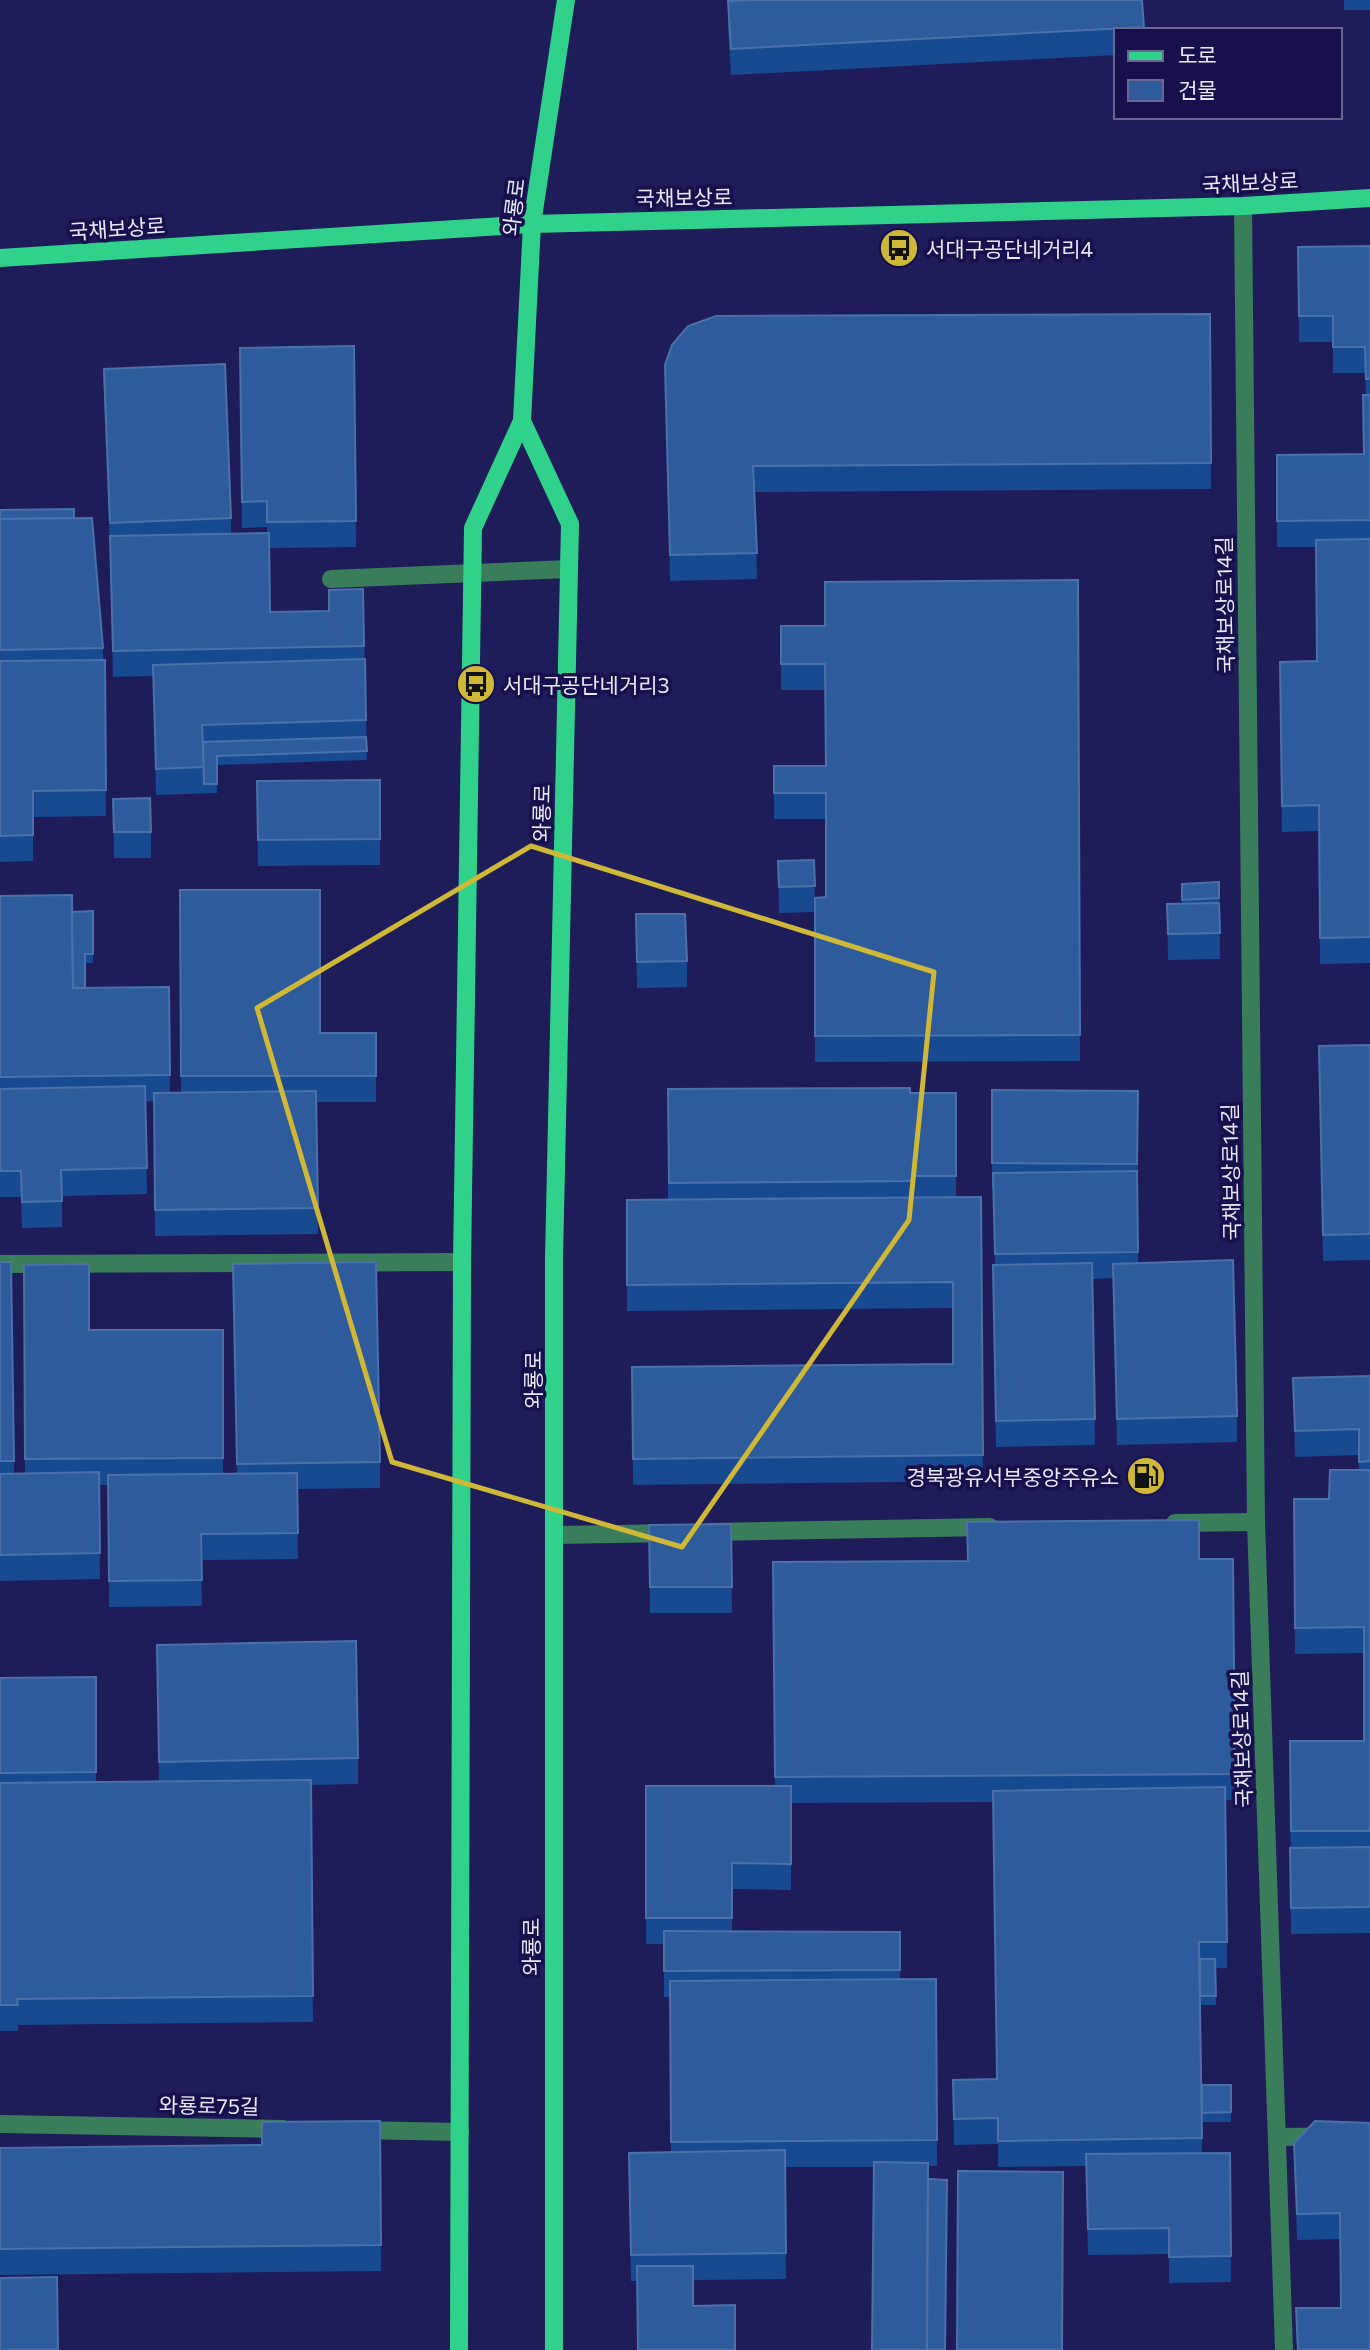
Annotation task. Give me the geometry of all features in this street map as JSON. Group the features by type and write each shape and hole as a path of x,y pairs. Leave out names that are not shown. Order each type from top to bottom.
{"main road":[{"name":"와룡로","path":"459,2350 462,1262 473,528 522,421 532,224 566,0"},
{"name":"국채보상로","path":"0,258 532,224 1243,206 1370,198"},
{"name":"와룡로","path":"522,421 570,523 554,1259 554,2350"}],"street":[{"name":"국채보상로14길","path":"1243,206 1256,1522 1284,2350"},
{"path":"331,579 569,569"},
{"path":"0,1264 462,1262"},
{"path":"1160,1524 1256,1522"},
{"path":"556,1535 1009,1527"},
{"name":"와룡로75길","path":"0,2124 307,2129"},
{"path":"334,2129 460,2132"},
{"path":"1277,2137 1370,2136"}],"highlighted area":[{"path":"531,846 934,972 909,1220 682,1547 392,1462 257,1008"}],"building":[{"path":"1142,0 1144,27 731,49 728,1"},
{"path":"1370,246 1370,379 1366,379 1365,347 1333,347 1333,316 1299,316 1298,247"},
{"path":"1210,314 1211,463 753,466 757,553 670,555 665,365 672,345 688,326 716,316"},
{"path":"354,346 356,521 267,522 267,501 242,502 240,348"},
{"path":"225,364 231,518 110,523 104,369"},
{"path":"1363,395 1370,395 1370,520 1277,521 1277,455 1364,454"},
{"path":"74,509 74,518 0,519 0,510"},
{"path":"92,518 103,648 0,650 0,519"},
{"path":"269,533 270,612 329,611 329,590 363,589 364,646 113,651 110,536"},
{"path":"1370,539 1370,937 1320,938 1319,805 1282,806 1280,662 1317,661 1316,540"},
{"path":"1078,580 1080,1035 815,1036 815,898 826,897 826,793 774,793 774,766 826,766 825,664 781,664 781,626 825,626 825,582"},
{"path":"365,659 366,720 202,725 204,767 156,769 153,665"},
{"path":"105,660 106,790 33,791 33,835 0,836 0,661"},
{"path":"366,737 367,751 217,756 217,784 204,784 203,742"},
{"path":"380,780 380,839 258,840 257,781"},
{"path":"150,798 151,832 114,832 113,799"},
{"path":"814,860 815,886 779,887 778,861"},
{"path":"1219,882 1219,898 1182,900 1182,884"},
{"path":"180,890 320,890 320,1033 376,1033 376,1076 181,1076"},
{"path":"72,895 73,988 169,987 170,1075 0,1077 0,896"},
{"path":"1219,903 1220,933 1168,934 1167,904"},
{"path":"93,911 93,954 85,954 85,988 73,988 72,912"},
{"path":"636,914 685,914 687,961 637,962"},
{"path":"1370,1045 1370,1234 1323,1235 1319,1046"},
{"path":"145,1086 147,1168 61,1170 62,1201 22,1202 21,1171 0,1171 0,1089"},
{"path":"910,1088 910,1093 956,1093 956,1176 914,1176 914,1181 669,1183 668,1089"},
{"path":"992,1090 1138,1091 1137,1164 992,1163"},
{"path":"316,1091 318,1208 155,1210 154,1093"},
{"path":"1137,1171 1138,1252 995,1254 993,1173"},
{"path":"981,1197 983,1455 633,1459 632,1367 953,1364 953,1282 627,1285 627,1200"},
{"path":"1233,1260 1237,1416 1117,1419 1113,1264"},
{"path":"0,1262 11,1262 14,1461 0,1461"},
{"path":"376,1262 380,1462 237,1464 233,1264"},
{"path":"1092,1263 1095,1419 996,1421 993,1265"},
{"path":"89,1264 89,1330 223,1330 223,1458 25,1459 24,1265"},
{"path":"1370,1376 1370,1461 1359,1462 1359,1429 1295,1431 1293,1378"},
{"path":"1330,1470 1370,1470 1370,1831 1291,1831 1290,1741 1364,1741 1364,1627 1295,1628 1294,1499 1329,1499"},
{"path":"99,1472 100,1553 0,1555 0,1474"},
{"path":"297,1473 298,1533 201,1534 202,1580 109,1581 108,1475"},
{"path":"1199,1520 1199,1559 1233,1559 1235,1774 775,1777 773,1562 968,1561 967,1522"},
{"path":"731,1524 732,1587 650,1587 649,1525"},
{"path":"356,1641 358,1758 159,1762 157,1645"},
{"path":"96,1677 96,1772 0,1773 0,1678"},
{"path":"311,1780 313,1996 17,1999 18,2005 0,2005 0,1783"},
{"path":"646,1786 791,1786 791,1864 732,1863 732,1918 646,1918"},
{"path":"1225,1787 1227,1942 1199,1942 1202,2138 998,2141 998,2118 954,2119 953,2080 997,2079 993,1791"},
{"path":"1370,1847 1370,1907 1291,1908 1290,1848"},
{"path":"664,1931 900,1932 900,1970 664,1971"},
{"path":"1200,1959 1215,1959 1216,1996 1200,1996"},
{"path":"936,1979 937,2140 671,2142 670,1981"},
{"path":"1202,2085 1231,2085 1231,2112 1202,2113"},
{"path":"380,2121 381,2245 0,2249 0,2148 262,2145 262,2122"},
{"path":"1315,2121 1370,2123 1370,2350 1298,2350 1296,2308 1341,2308 1340,2213 1297,2214 1294,2143"},
{"path":"785,2150 786,2253 631,2255 629,2153"},
{"path":"1230,2153 1231,2256 1169,2257 1169,2228 1088,2229 1086,2154"},
{"path":"874,2162 928,2163 927,2350 872,2350"},
{"path":"958,2171 1063,2172 1062,2350 957,2350"},
{"path":"928,2179 947,2180 945,2350 927,2350"},
{"path":"637,2266 693,2266 693,2306 735,2305 735,2350 638,2350"},
{"path":"57,2277 58,2350 0,2350 0,2278"}],"place":[{"name":"서대구공단네거리4","path":"899,248"},
{"name":"서대구공단네거리3","path":"476,684"},
{"name":"경북광유서부중앙주유소","path":"1146,1476"}]}
